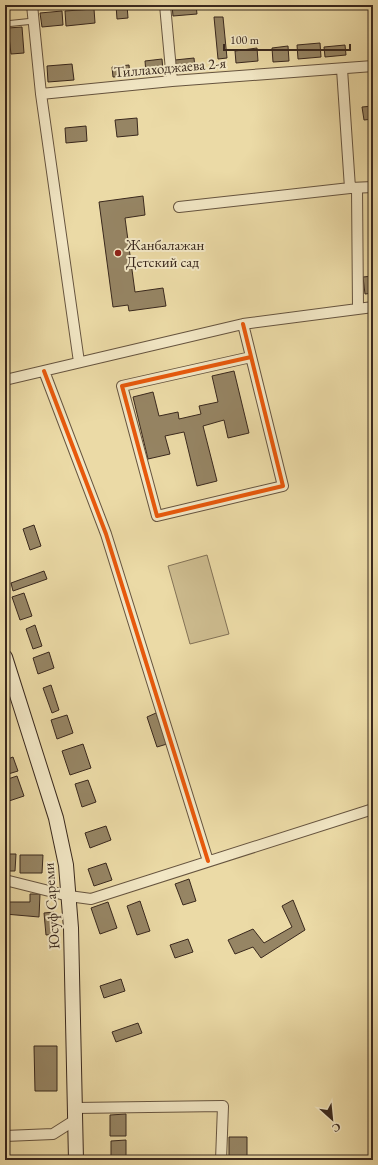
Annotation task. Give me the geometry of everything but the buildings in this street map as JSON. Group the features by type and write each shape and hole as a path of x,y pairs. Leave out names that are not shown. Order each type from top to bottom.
{"main road":[{"name":"Юсуф Сареми","path":"5,657 56,818 66,865 71,928 76,1160"}],"street":[{"path":"32,5 41,94 80,362"},
{"path":"165,5 172,81"},
{"name":"Тиллаходжаева 2-я","path":"41,94 172,81 373,66"},
{"path":"342,69 353,188 358,308"},
{"path":"179,207 373,187"},
{"path":"5,380 243,324 373,307"},
{"path":"243,324 283,486 157,516 122,386 251,357"},
{"path":"44,370 106,534 208,861"},
{"path":"5,880 69,896 91,899 373,809"},
{"path":"5,1136 54,1134 75,1114 223,1106 221,1160"}],"lane":[{"path":"5,24 34,21"}],"shaded area":[{"path":"207,555 229,634 190,644 168,566"}],"cycle path":[{"path":"243,324 283,486 157,516 122,386 251,357"},
{"path":"44,371 106,534 208,861"}],"place":[{"name":"Жанбалажан Детский сад","path":"118,253"}]}
